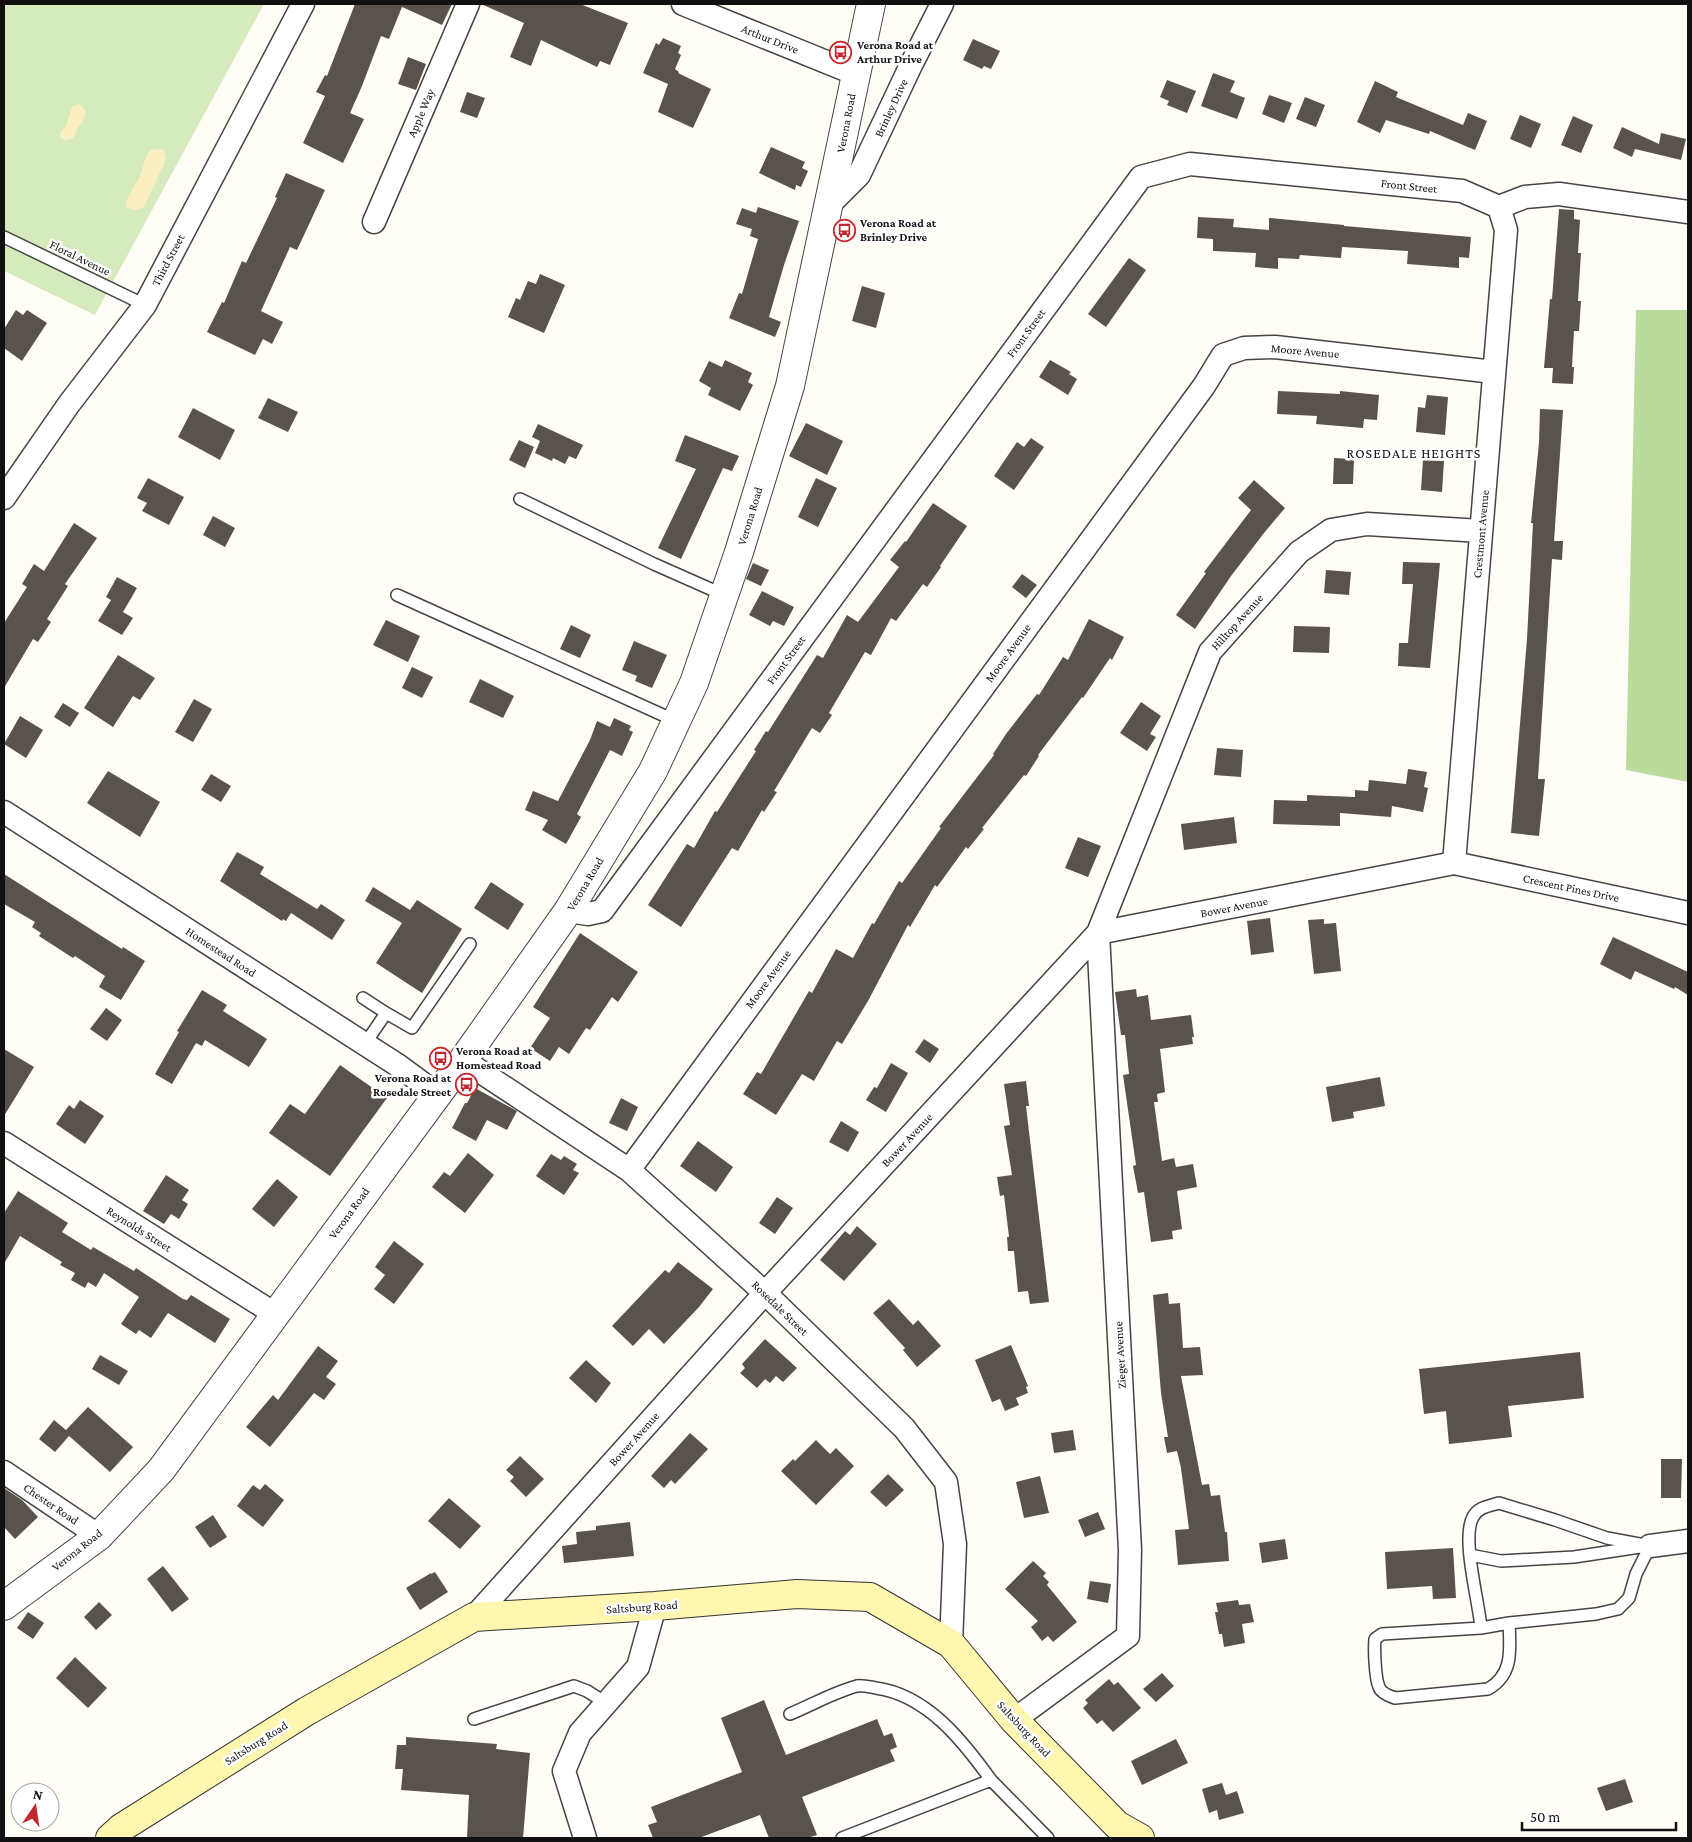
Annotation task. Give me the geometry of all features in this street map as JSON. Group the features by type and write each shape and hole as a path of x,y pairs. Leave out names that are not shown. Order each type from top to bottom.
{"main road":[{"name":"Saltsburg Road","path":"110,1838 121,1828 307,1711 474,1617 655,1606 797,1594 870,1597 951,1644 1014,1720 1117,1826 1140,1838"}],"street":[{"name":"Third Street","path":"4,498 69,404 145,305 303,4"},
{"name":"Apple Way","path":"374,222 468,4"},
{"name":"Arthur Drive","path":"684,4 856,74"},
{"name":"Verona Road","path":"4,1606 99,1536 161,1470 463,1060 568,912 653,770 694,683 725,595 790,386 871,4"},
{"name":"Brinley Drive","path":"830,204 859,175 942,4"},
{"name":"Front Street","path":"568,912 588,914 602,910 1141,177 1190,164 1462,191 1500,207"},
{"path":"1500,207 1525,198 1559,194 1688,212"},
{"name":"Crestmont Avenue","path":"1454,863 1506,230 1500,207"},
{"name":"Moore Avenue","path":"629,1170 1192,402 1223,355 1244,348 1275,347 1494,372"},
{"name":"Hilltop Avenue","path":"1098,934 1210,652 1299,552 1331,530 1367,524 1481,531"},
{"name":"Homestead Road","path":"4,812 399,1066 437,1094"},
{"name":"Crescent Pines Drive","path":"1454,863 1688,913"},
{"name":"Bower Avenue","path":"474,1617 765,1293 1098,934 1454,863"},
{"name":"Zieger Avenue","path":"1014,1720 1128,1636 1130,1550 1098,934"},
{"name":"Rosedale Street","path":"463,1060 629,1170 765,1293 904,1428 946,1482 955,1544 951,1644"},
{"name":"Reynolds Street","path":"4,1143 275,1314"},
{"name":"Chester Road","path":"4,1472 99,1536"},
{"path":"1650,1546 1688,1541"},
{"path":"585,1838 564,1771 580,1733 638,1667 655,1606"}],"lane":[{"name":"Floral Avenue","path":"4,237 145,305"},
{"path":"520,499 654,564 725,595"},
{"path":"397,595 676,721"},
{"path":"363,998 412,1028 470,944"},
{"path":"365,1044 386,1013"},
{"path":"1481,1628 1470,1556 1469,1527 1473,1516 1482,1508 1499,1503 1607,1538 1650,1546"},
{"path":"1470,1556 1500,1561 1574,1557 1650,1546"},
{"path":"1509,1622 1510,1654 1507,1668 1498,1683 1488,1689 1395,1698 1383,1692 1379,1687 1374,1649 1375,1639 1382,1634 1481,1628 1509,1622 1596,1614 1618,1608 1629,1598 1636,1574 1650,1546"},
{"path":"474,1719 574,1686 587,1690 606,1703"},
{"path":"790,1714 859,1686 892,1690 947,1725 973,1755 991,1780 1048,1838"},
{"path":"842,1838 991,1780"}],"green space":[{"path":"4,4 264,4 95,315 4,271"},
{"path":"1636,310 1688,310 1688,782 1626,770"}],"sand":[{"path":"79,104 86,113 73,138 65,140 60,137 60,133 66,126 72,107"},
{"path":"163,149 166,157 164,164 144,207 136,210 127,208 128,197 139,178 148,153 150,150"}],"building":[{"path":"355,4 452,4 442,25 402,7 389,39 381,36 350,113 364,119 343,163 303,143 325,96 316,92 325,75 327,76"},
{"path":"481,4 580,4 628,23 610,65 600,61 597,67 541,40 531,66 510,57 524,23"},
{"path":"663,38 681,46 678,53 681,55 675,69 678,73 711,89 693,128 658,112 668,84 643,73 656,43 659,45"},
{"path":"973,39 1000,51 991,69 984,66 982,69 963,60"},
{"path":"408,57 426,64 416,90 398,84"},
{"path":"1213,73 1235,81 1230,92 1245,98 1237,119 1201,106"},
{"path":"1167,80 1196,91 1187,113 1167,105 1169,101 1160,97"},
{"path":"1375,81 1398,92 1396,97 1463,125 1468,113 1487,121 1475,150 1430,131 1429,134 1386,120 1380,133 1357,122"},
{"path":"467,92 485,98 477,118 460,112"},
{"path":"1269,95 1292,103 1284,123 1262,114"},
{"path":"1305,97 1325,105 1316,127 1296,119"},
{"path":"1520,115 1541,124 1531,148 1510,139"},
{"path":"1573,116 1593,125 1581,153 1561,145"},
{"path":"1622,127 1659,144 1661,133 1686,139 1681,160 1635,149 1632,157 1613,148"},
{"path":"771,147 805,162 802,168 808,171 801,187 796,185 795,190 759,173"},
{"path":"286,173 325,190 297,250 290,247 261,311 283,322 272,344 263,339 255,355 207,332 222,302 224,303 242,261 246,263 277,198 275,197"},
{"path":"758,207 799,221 769,317 781,322 775,337 729,318 739,293 742,294 758,239 750,236 752,229 736,224 742,208 756,213"},
{"path":"1559,209 1574,210 1574,219 1580,220 1578,253 1581,253 1578,301 1581,301 1579,331 1574,331 1573,384 1552,383 1553,368 1544,368"},
{"path":"1198,217 1234,219 1233,227 1269,230 1269,218 1471,237 1469,258 1459,257 1459,268 1407,264 1408,251 1342,247 1341,258 1300,255 1299,259 1278,258 1278,269 1255,267 1256,253 1213,251 1213,239 1197,238"},
{"path":"1129,258 1146,270 1106,327 1088,314"},
{"path":"540,274 565,285 544,333 508,317 516,298 520,300 528,281 536,284"},
{"path":"862,286 885,293 876,328 852,321"},
{"path":"16,310 23,315 27,310 47,323 22,361 4,348 4,329"},
{"path":"725,360 752,373 748,382 753,385 740,411 708,395 711,388 699,381 709,361 722,367"},
{"path":"1050,360 1071,372 1069,374 1077,379 1068,395 1039,377"},
{"path":"1278,391 1340,394 1340,391 1379,395 1377,420 1364,419 1363,428 1316,424 1317,416 1277,414"},
{"path":"1427,395 1448,397 1445,435 1416,432 1418,407 1425,408"},
{"path":"268,398 298,412 288,432 258,418"},
{"path":"193,408 235,430 220,460 178,437"},
{"path":"1540,409 1563,410 1554,541 1563,541 1562,560 1552,559 1538,779 1545,779 1539,836 1511,833 1527,639 1533,523 1531,523 1539,443"},
{"path":"806,423 843,441 827,475 789,456"},
{"path":"538,424 583,445 576,459 569,456 565,464 553,458 552,461 535,453 540,441 532,437"},
{"path":"685,435 739,456 732,471 723,468 681,559 658,548 696,469 675,461"},
{"path":"1031,438 1044,447 1014,490 994,476 1017,442 1024,447"},
{"path":"519,440 534,447 525,468 509,460"},
{"path":"1334,458 1354,459 1353,484 1333,484"},
{"path":"1423,460 1444,461 1442,492 1421,490"},
{"path":"148,478 184,497 169,525 142,511 147,503 137,498"},
{"path":"816,478 837,488 818,527 798,517"},
{"path":"1254,480 1285,508 1231,576 1195,629 1176,615 1206,573 1204,572 1251,510 1238,498"},
{"path":"933,503 967,526 927,587 923,584 896,621 891,618 871,655 865,652 829,713 832,715 820,733 812,728 774,791 777,792 764,812 762,810 738,851 732,848 681,927 648,905 687,844 694,848 715,811 717,812 756,751 754,750 766,731 768,732 817,655 823,658 847,615 858,622 899,567 890,560 906,542"},
{"path":"213,516 235,528 225,547 203,535"},
{"path":"74,523 97,538 65,584 68,586 47,619 51,622 38,642 33,639 4,688 4,623 27,587 22,584 34,564 44,571"},
{"path":"1403,562 1440,563 1430,668 1398,666 1399,643 1408,643 1413,584 1402,584"},
{"path":"753,563 769,570 761,586 746,579"},
{"path":"1326,570 1351,572 1349,595 1324,593"},
{"path":"1022,574 1037,585 1026,598 1012,587"},
{"path":"117,577 137,588 123,612 133,618 122,635 98,621 111,600 106,597"},
{"path":"762,591 794,607 784,626 773,621 770,626 749,615"},
{"path":"1089,619 1124,637 1112,660 1110,658 1083,698 1038,755 1026,776 1024,775 982,828 984,829 968,849 966,847 937,887 935,885 910,927 908,925 868,1001 842,1044 837,1041 814,1081 802,1074 776,1115 743,1094 757,1072 761,1074 809,991 812,993 836,949 853,958 872,923 874,924 899,881 902,883 941,828 939,827 994,755 1006,734 1037,694 1039,695 1063,657 1068,660"},
{"path":"386,620 420,636 408,662 373,645"},
{"path":"571,625 591,635 580,658 560,649"},
{"path":"1294,626 1330,627 1329,653 1293,652"},
{"path":"634,641 667,655 652,688 635,681 637,676 622,670"},
{"path":"118,655 155,678 140,700 133,696 113,727 84,708"},
{"path":"412,667 433,677 422,698 402,688"},
{"path":"480,679 514,696 503,718 469,702"},
{"path":"194,699 212,709 193,742 175,732"},
{"path":"1141,702 1161,716 1150,734 1156,737 1147,751 1120,733"},
{"path":"63,703 79,713 70,727 54,717"},
{"path":"20,716 43,730 26,758 4,744"},
{"path":"614,718 631,726 629,730 633,732 622,756 610,750 577,814 581,817 566,844 542,830 548,820 525,810 533,791 558,801 590,740 597,721 610,727"},
{"path":"1217,748 1243,750 1241,777 1214,775"},
{"path":"1408,769 1427,772 1424,787 1428,788 1423,812 1392,806 1391,817 1340,813 1340,826 1273,824 1274,800 1307,801 1307,795 1355,797 1355,790 1368,791 1369,780 1406,784"},
{"path":"108,771 160,802 140,837 87,803"},
{"path":"211,774 231,786 221,802 201,790"},
{"path":"1234,817 1237,843 1184,850 1181,824"},
{"path":"1078,837 1101,846 1088,877 1065,868"},
{"path":"237,852 264,867 260,874 317,909 321,904 345,920 332,940 291,913 286,921 283,919 282,921 220,881"},
{"path":"4,874 122,949 123,947 145,961 121,1000 99,987 105,976 75,956 73,958 39,936 41,933 32,927 35,922 4,904"},
{"path":"491,882 524,904 508,930 474,908"},
{"path":"373,887 410,910 417,900 462,929 422,993 376,963 402,923 365,901"},
{"path":"1270,918 1274,952 1251,955 1247,921"},
{"path":"1324,919 1324,924 1336,923 1341,971 1314,974 1308,920"},
{"path":"580,933 638,972 618,1002 612,997 590,1030 586,1028 569,1054 559,1047 550,1061 530,1048 550,1018 533,1007"},
{"path":"1613,937 1688,972 1688,995 1675,987 1674,989 1635,971 1631,980 1600,964"},
{"path":"1136,989 1137,997 1148,995 1151,1020 1191,1015 1194,1037 1192,1037 1193,1044 1160,1049 1165,1092 1157,1094 1158,1102 1154,1102 1162,1161 1174,1158 1176,1167 1193,1164 1197,1187 1177,1191 1182,1229 1172,1231 1173,1239 1151,1242 1144,1192 1138,1193 1133,1166 1136,1165 1123,1075 1129,1074 1125,1035 1121,1035 1115,992"},
{"path":"202,990 227,1005 223,1011 267,1039 249,1067 205,1040 202,1046 196,1043 172,1084 155,1074 179,1032 177,1031"},
{"path":"106,1008 122,1020 107,1041 90,1029"},
{"path":"924,1039 939,1049 930,1063 915,1052"},
{"path":"4,1049 34,1067 4,1116"},
{"path":"891,1063 908,1073 886,1112 866,1100 874,1087 877,1088"},
{"path":"340,1065 387,1098 330,1176 269,1133 290,1104 305,1114"},
{"path":"1380,1077 1385,1106 1353,1112 1354,1118 1332,1122 1326,1087"},
{"path":"1026,1081 1029,1106 1026,1106 1049,1302 1030,1304 1028,1291 1018,1292 1014,1251 1008,1251 1007,1237 1009,1237 1004,1195 1000,1196 997,1177 1012,1175 1004,1126 1010,1125 1004,1084"},
{"path":"475,1088 517,1111 507,1130 487,1120 476,1141 452,1128"},
{"path":"621,1098 638,1107 627,1131 609,1123"},
{"path":"80,1100 104,1116 85,1144 56,1124 69,1105 74,1109"},
{"path":"841,1121 859,1132 848,1152 829,1142"},
{"path":"698,1141 733,1167 716,1192 680,1166"},
{"path":"468,1153 494,1175 465,1213 432,1187 444,1172 450,1176"},
{"path":"551,1154 561,1160 564,1156 577,1164 573,1170 579,1173 564,1195 536,1176"},
{"path":"166,1175 189,1190 182,1200 188,1204 179,1219 171,1214 164,1224 143,1211"},
{"path":"277,1179 298,1197 274,1227 252,1209"},
{"path":"18,1191 68,1223 62,1232 91,1250 93,1247 134,1271 136,1268 183,1299 187,1300 191,1295 230,1319 215,1343 168,1313 151,1338 139,1330 136,1334 121,1324 139,1297 104,1273 96,1287 88,1282 85,1288 71,1280 75,1273 60,1265 62,1262 20,1236 4,1264 4,1213"},
{"path":"777,1197 793,1208 775,1234 759,1223"},
{"path":"857,1226 877,1244 844,1281 820,1260 845,1231 850,1235"},
{"path":"394,1241 424,1264 394,1304 374,1289 385,1275 375,1267"},
{"path":"678,1262 713,1289 699,1307 664,1344 649,1329 633,1346 612,1326 665,1270 669,1273"},
{"path":"1168,1293 1169,1304 1180,1303 1183,1348 1200,1347 1203,1375 1181,1376 1202,1485 1209,1484 1211,1496 1220,1495 1225,1532 1227,1532 1229,1561 1178,1565 1175,1530 1189,1529 1177,1451 1167,1453 1164,1437 1168,1437 1161,1393 1153,1295"},
{"path":"889,1299 913,1325 918,1320 941,1346 917,1367 903,1350 905,1348 873,1313"},
{"path":"765,1339 797,1368 783,1382 776,1376 770,1383 765,1379 757,1388 740,1373 745,1368 742,1364"},
{"path":"1011,1345 1028,1386 1026,1387 1028,1393 1016,1398 1019,1405 1005,1411 1000,1399 992,1402 975,1360"},
{"path":"318,1346 338,1361 326,1377 336,1384 324,1400 314,1393 270,1447 246,1427 273,1395 278,1400"},
{"path":"1580,1352 1584,1398 1508,1406 1512,1437 1449,1444 1446,1411 1424,1414 1419,1369"},
{"path":"100,1355 128,1371 119,1385 92,1369"},
{"path":"586,1360 611,1383 596,1403 569,1378"},
{"path":"88,1407 133,1447 110,1472 69,1436 55,1452 39,1439 54,1420 66,1430"},
{"path":"1073,1430 1076,1450 1054,1453 1051,1433"},
{"path":"690,1433 708,1449 675,1484 671,1480 664,1488 651,1476"},
{"path":"816,1440 830,1454 836,1448 854,1466 816,1505 781,1471 793,1459 795,1461"},
{"path":"520,1456 544,1479 526,1497 510,1481 514,1477 506,1470"},
{"path":"1661,1459 1682,1459 1681,1498 1661,1498"},
{"path":"888,1474 904,1490 886,1507 870,1492"},
{"path":"1040,1476 1049,1513 1024,1518 1016,1482"},
{"path":"265,1484 284,1500 263,1527 237,1506 253,1485 260,1490"},
{"path":"4,1488 22,1500 38,1517 15,1539 4,1527"},
{"path":"449,1498 481,1526 460,1549 428,1521"},
{"path":"1098,1512 1105,1529 1085,1537 1078,1520"},
{"path":"213,1515 227,1537 210,1548 195,1527"},
{"path":"630,1522 634,1556 564,1563 562,1546 577,1544 576,1532 596,1530 596,1526"},
{"path":"1285,1539 1288,1559 1262,1563 1259,1543"},
{"path":"1453,1548 1456,1598 1433,1599 1432,1586 1387,1589 1385,1552"},
{"path":"1033,1561 1046,1573 1043,1576 1049,1582 1047,1585 1077,1622 1053,1642 1048,1636 1042,1641 1031,1627 1038,1621 1005,1589"},
{"path":"163,1566 189,1599 172,1612 147,1579"},
{"path":"435,1572 448,1592 420,1610 406,1588"},
{"path":"1090,1581 1111,1584 1108,1603 1087,1599"},
{"path":"1238,1600 1239,1605 1250,1604 1254,1622 1242,1624 1245,1643 1224,1647 1222,1634 1219,1634 1215,1612 1218,1612 1216,1603"},
{"path":"99,1602 112,1615 96,1630 84,1617"},
{"path":"28,1612 44,1623 33,1639 17,1628"},
{"path":"75,1657 107,1688 88,1708 56,1678"},
{"path":"1162,1673 1174,1686 1156,1702 1143,1689"},
{"path":"1109,1679 1114,1685 1118,1682 1141,1708 1113,1732 1102,1720 1097,1724 1083,1708 1088,1703 1085,1700"},
{"path":"764,1700 786,1755 877,1719 884,1736 892,1733 897,1747 890,1750 895,1761 802,1797 817,1835 807,1838 769,1838 760,1815 699,1838 653,1838 648,1825 657,1822 651,1807 742,1772 721,1718"},
{"path":"406,1737 497,1744 496,1749 530,1753 523,1838 467,1838 469,1795 401,1790 403,1769 395,1769 397,1745 406,1745"},
{"path":"1176,1739 1188,1763 1142,1785 1131,1761"},
{"path":"1625,1779 1633,1802 1606,1811 1597,1788"},
{"path":"1222,1783 1226,1795 1237,1791 1244,1813 1219,1820 1217,1810 1209,1813 1202,1789"}],"place":[{"name":"Verona Road at Arthur Drive","path":"841,52"},
{"name":"Verona Road at Brinley Drive","path":"844,230"},
{"name":"Verona Road at Homestead Road","path":"440,1058"},
{"name":"Verona Road at Rosedale Street","path":"467,1085"}],"district":[{"name":"ROSEDALE HEIGHTS","path":"1414,453"}]}
